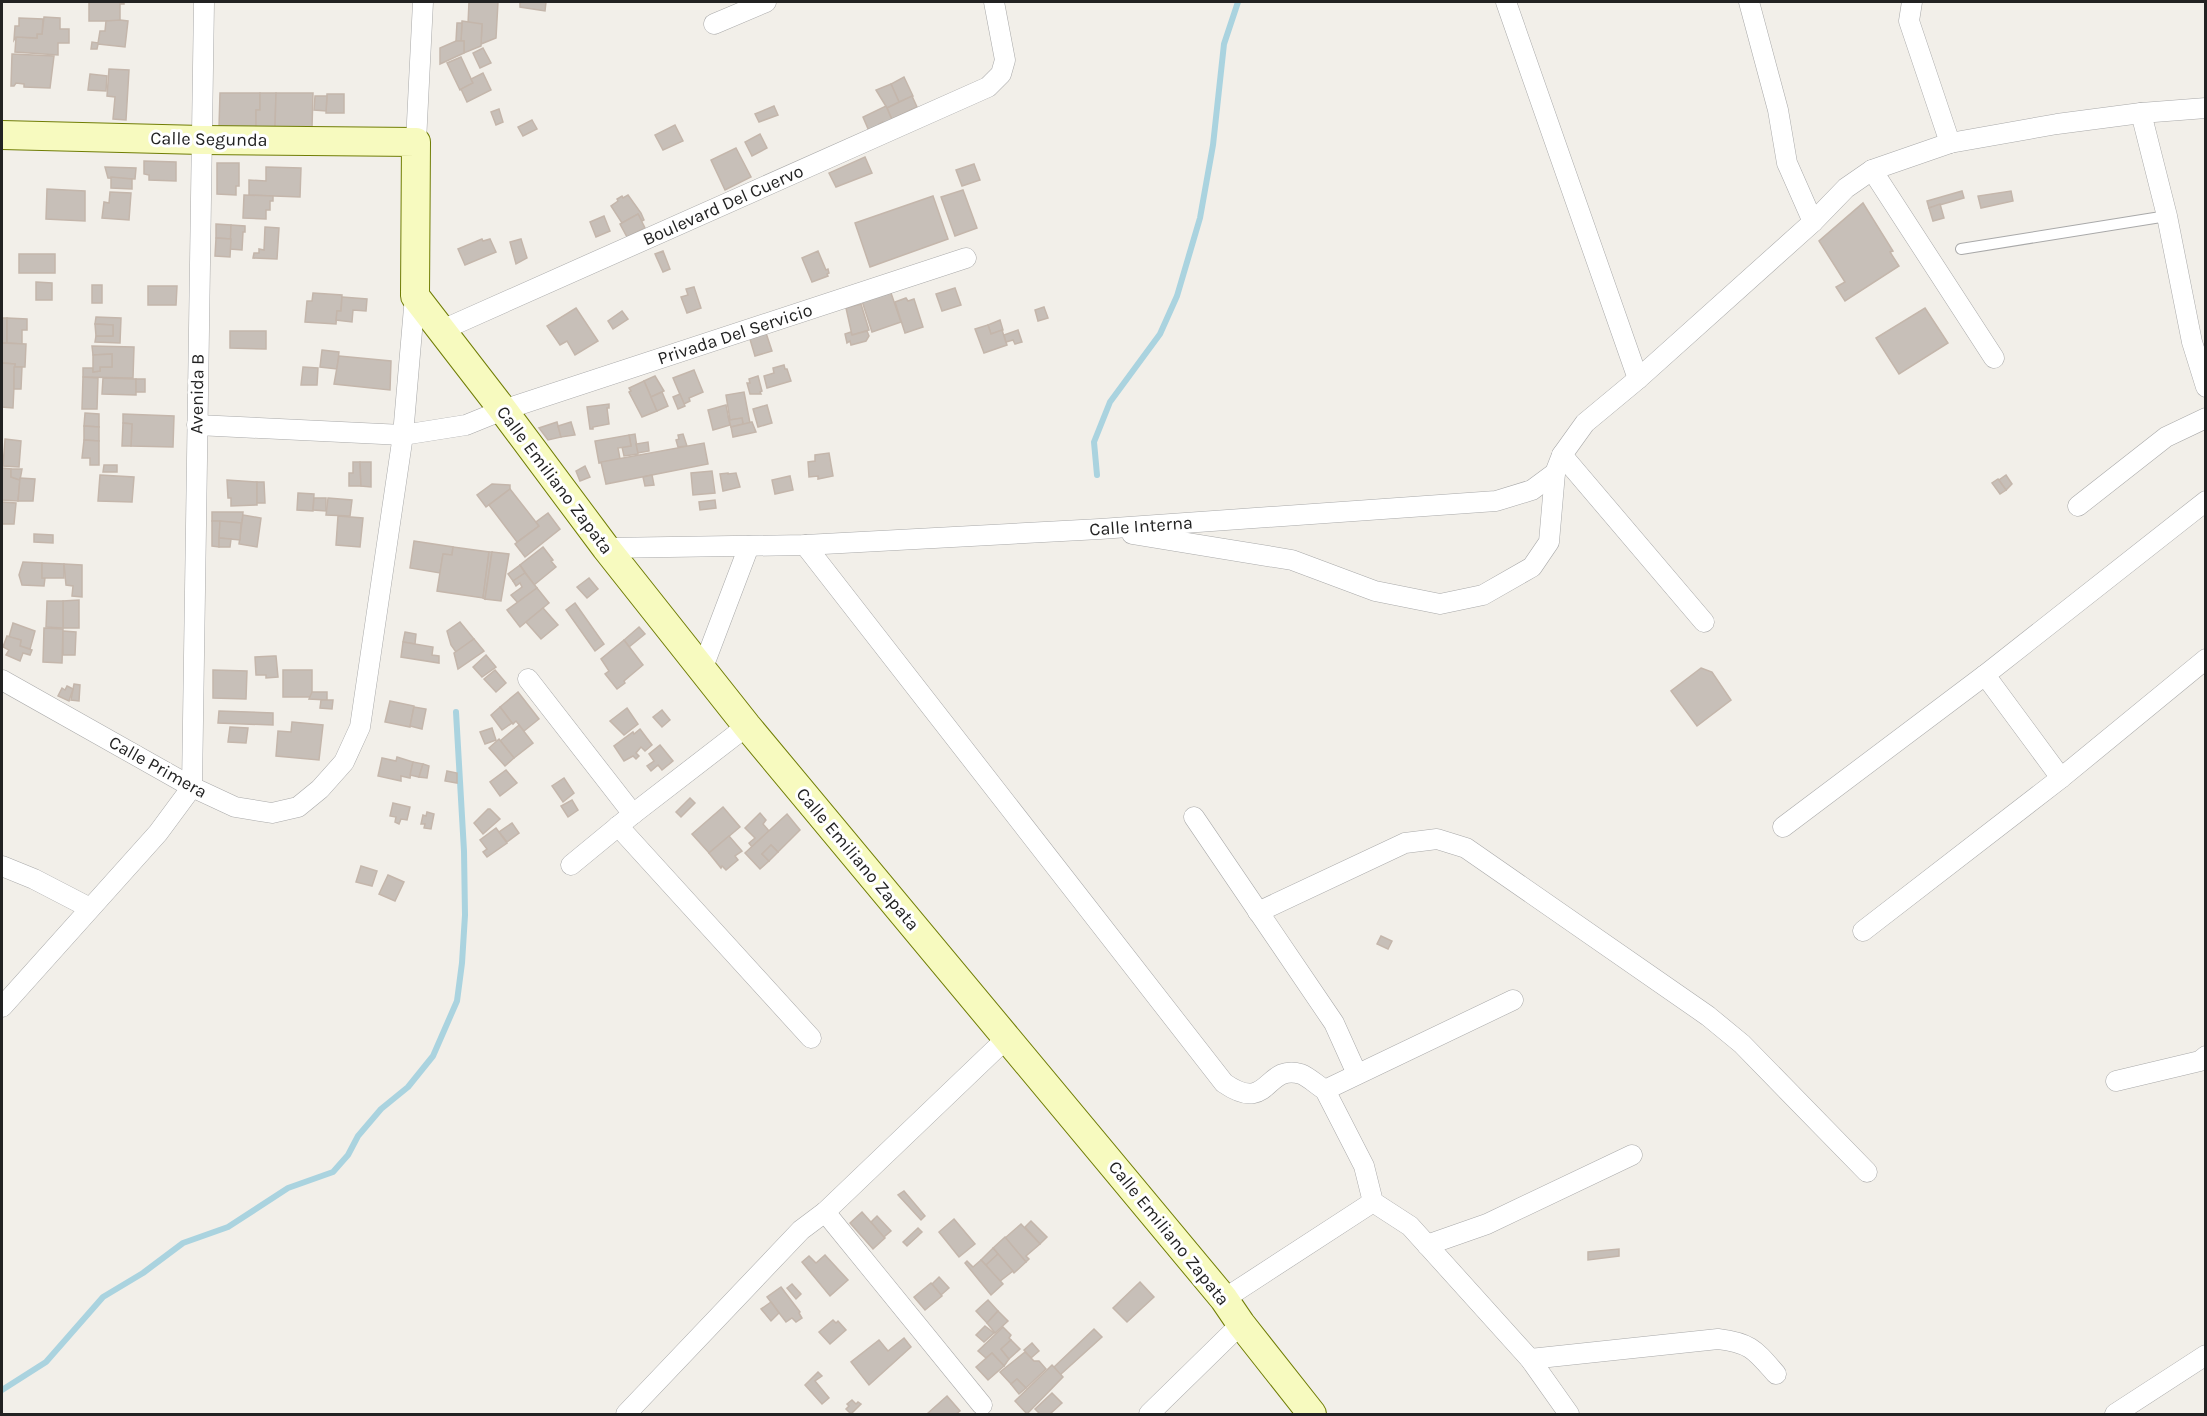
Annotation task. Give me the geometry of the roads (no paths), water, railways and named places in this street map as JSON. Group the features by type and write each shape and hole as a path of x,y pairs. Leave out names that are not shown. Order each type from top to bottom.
{"main road":[{"name":"Calle Segunda","path":"2,135 416,142"},
{"path":"415,296 416,142"},
{"name":"Calle Emiliano Zapata","path":"415,296 606,548 702,670 1224,1299 1312,1414"}],"street":[{"name":"Avenida B","path":"192,787 204,2"},
{"path":"416,142 423,2"},
{"path":"714,24 766,2"},
{"name":"Boulevard Del Cuervo","path":"442,330 987,87 1001,74 1005,60 994,2"},
{"path":"1506,2 1638,379"},
{"path":"1749,2 1778,110 1786,163 1813,222"},
{"path":"1912,2 1909,21 1950,143"},
{"path":"1100,529 1292,560 1375,591 1440,604 1483,595 1532,567 1548,542 1559,464 1585,423 1638,379 1813,222 1846,188 1872,170 1950,143 2057,124 2141,113 2205,108"},
{"path":"2141,113 2167,216 2192,342 2205,387"},
{"path":"1872,170 1994,358"},
{"name":"Privada Del Servicio","path":"197,425 403,435 466,424 966,258"},
{"path":"403,435 415,296"},
{"path":"2078,506 2166,437 2205,418"},
{"name":"Calle Primera","path":"2,680 192,787 235,807 272,813 298,807 320,789 344,762 360,727 403,435"},
{"path":"1559,464 1704,622"},
{"name":"Calle Interna","path":"606,548 805,545 1100,529 1496,501 1532,490 1559,464"},
{"path":"1783,827 1985,675 2205,501"},
{"path":"805,545 1224,1083 1235,1091 1247,1095 1261,1092 1277,1076 1301,1074 1325,1090 1364,1166 1372,1202 1410,1226 1530,1359 1569,1414"},
{"path":"702,670 748,546"},
{"path":"1863,931 2061,778 2205,659"},
{"path":"1985,675 2061,778"},
{"path":"528,680 626,820 812,1038"},
{"path":"571,865 747,726"},
{"path":"2,1007 158,833 192,787"},
{"path":"1194,817 1334,1023 1357,1074"},
{"path":"1258,912 1405,843 1437,839 1466,848 1708,1016 1742,1044 1867,1172"},
{"path":"2,866 34,879 90,908"},
{"path":"1325,1090 1513,1000"},
{"path":"626,1414 801,1230 825,1212 1008,1037"},
{"path":"2116,1081 2200,1061 2205,1056"},
{"path":"1427,1245 1486,1224 1632,1155"},
{"path":"1224,1299 1372,1202"},
{"path":"825,1212 982,1405"},
{"path":"1149,1414 1241,1323"},
{"path":"1530,1359 1718,1339 1738,1341 1754,1348 1776,1374"},
{"path":"2115,1414 2205,1355"}],"lane":[{"path":"1961,249 2167,216"}],"waterway":[{"path":"1097,475 1094,442 1110,402 1160,334 1177,296 1200,218 1213,145 1224,44 1238,2"},
{"path":"2,1390 46,1362 103,1297 143,1273 183,1243 228,1227 288,1188 333,1172 348,1155 358,1136 381,1109 408,1087 433,1056 457,1001 462,963 465,915 464,851 456,712"}]}
